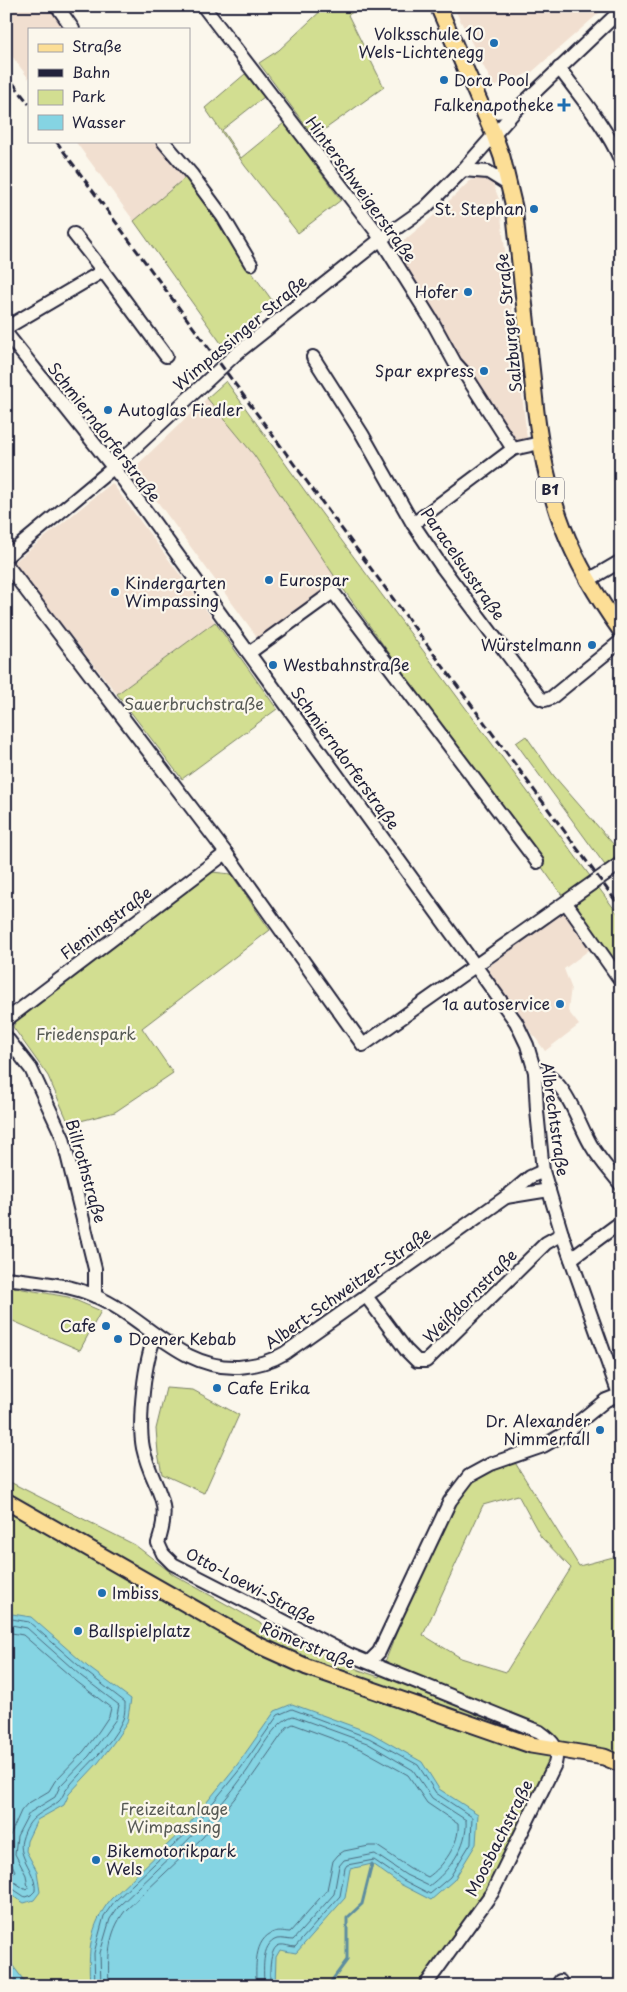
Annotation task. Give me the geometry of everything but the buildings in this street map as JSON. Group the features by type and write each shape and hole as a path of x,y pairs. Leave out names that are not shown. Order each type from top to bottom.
{"main road":[{"name":"Salzburger Straße","path":"438,6 494,135 509,185 514,207 540,443 548,485 571,550 587,581 621,631"},
{"name":"Römerstraße","path":"6,1502 258,1645 307,1667 531,1745 604,1757 621,1764"}],"street":[{"path":"57,6 72,28"},
{"name":"Hinterschweigerstraße","path":"203,6 337,178 381,239 432,321 455,363 465,374 513,449"},
{"name":"Wimpassinger Straße","path":"6,557 113,468 236,353 381,239 425,208 463,170 516,110 621,10"},
{"path":"558,68 601,123 611,138 621,161"},
{"path":"485,114 516,110"},
{"path":"164,142 192,175 223,218 251,264"},
{"path":"463,170 488,172 509,185"},
{"path":"74,234 166,356"},
{"path":"6,328 103,271"},
{"name":"Schmierndorferstraße","path":"6,333 113,468 474,965"},
{"name":"Paracelsusstraße","path":"313,356 362,434 413,524 442,567 540,698 545,700 551,698 621,641"},
{"path":"413,524 513,449 540,443"},
{"path":"587,581 621,561"},
{"path":"6,564 226,852 363,1045 621,863"},
{"path":"249,654 333,592 537,862"},
{"name":"Flemingstraße","path":"6,1020 226,852"},
{"path":"566,903 621,981"},
{"name":"Albrechtstraße","path":"474,965 516,1022 528,1045 535,1072 537,1120 543,1171 562,1234 620,1398"},
{"name":"Billrothstraße","path":"6,1037 31,1069 63,1138 95,1268 95,1296"},
{"path":"535,1072 544,1073 557,1084 566,1096 591,1145 621,1185"},
{"name":"Albert-Schweitzer-Straße","path":"6,1278 66,1287 95,1296 184,1354 201,1362 220,1367 255,1366 286,1353 506,1197 530,1177 543,1171"},
{"name":"Albert-Schweitzer-Straße","path":"506,1197 549,1190"},
{"path":"571,1259 621,1222"},
{"name":"Weißdornstraße","path":"366,1296 406,1350 417,1361 426,1362 546,1243 562,1234"},
{"name":"Otto-Loewi-Straße","path":"156,1335 150,1352 141,1426 146,1460 164,1503 164,1520 158,1544 163,1554 173,1564 320,1640 540,1732 553,1741 557,1750"},
{"path":"369,1662 379,1652 450,1501 469,1476 491,1464 543,1446 564,1434 606,1400 620,1398"},
{"name":"Moosbachstraße","path":"425,1986 492,1893 555,1764 557,1750"}],"shaded area":[{"path":"6,6 54,6 71,28 28,28 28,78 6,48"},
{"path":"453,6 607,6 532,72 494,87"},
{"path":"76,142 161,142 187,176 134,221"},
{"path":"482,178 493,184 499,199 527,438 510,447 394,249 432,217 471,180"},
{"path":"207,398 254,455 339,583 260,641 137,474 136,466"},
{"name":"Kindergarten Wimpassing","path":"112,483 215,622 117,694 13,563"},
{"path":"571,907 597,944 564,969 571,987 568,1011 579,1025 545,1051 488,973 489,966"}],"green space":[{"path":"326,6 363,6 348,15 384,87 314,137 259,63 279,50"},
{"path":"245,74 264,97 222,130 241,158 284,123 341,200 298,233 245,166 205,108"},
{"path":"187,176 221,219 242,259 274,303 223,346 134,221"},
{"path":"226,381 305,491 621,918 621,978 339,583 254,455 207,398"},
{"name":"Sauerbruchstraße","path":"215,622 277,709 182,779 117,694"},
{"path":"526,736 554,776 621,853 621,856 607,868 516,743"},
{"name":"Friedenspark","path":"212,872 231,874 270,930 142,1028 173,1073 115,1112 69,1124 48,1076 13,1027 18,1017 66,979"},
{"path":"6,1286 68,1297 101,1311 80,1350 6,1318"},
{"path":"166,1388 193,1390 239,1415 204,1493 162,1474 156,1429"},
{"name":"Freizeitanlage Wimpassing","path":"514,1461 579,1566 621,1555 621,1761 561,1744 551,1737 549,1762 490,1884 419,1986 6,1986 6,1480 135,1545 174,1575 276,1632 359,1670 379,1677 417,1581 455,1500 476,1477","holes":["518,1495 541,1537 571,1568 506,1672 461,1658 423,1635 483,1505"]}],"water":[{"path":"6,1613 31,1617 88,1667 131,1699 127,1723 98,1763 69,1794 64,1805 37,1820 27,1841 26,1851 37,1871 40,1892 34,1900 24,1903 6,1892"},
{"path":"292,1704 371,1733 422,1762 439,1789 478,1814 476,1844 454,1880 431,1900 400,1884 372,1864 350,1869 345,1898 296,1953 280,1950 276,1957 275,1986 90,1986 89,1962 94,1929 111,1899 189,1824 237,1765 275,1711"},
{"path":"7,1958 28,1986 6,1986"}],"waterway":[{"path":"328,1986 347,1960 347,1918 362,1904 372,1864"}],"railway":[{"path":"6,74 28,103"},
{"path":"57,142 621,908"}],"place":[{"name":"Volksschule 10 Wels-Lichtenegg","path":"494,43"},
{"name":"Dora Pool","path":"444,80"},
{"name":"Falkenapotheke","path":"564,105"},
{"name":"St. Stephan","path":"534,209"},
{"name":"Hofer","path":"468,292"},
{"name":"Spar express","path":"484,371"},
{"name":"Autoglas Fiedler","path":"108,410"},
{"name":"Eurospar","path":"269,580"},
{"name":"Kindergarten Wimpassing","path":"115,592"},
{"name":"Würstelmann","path":"592,645"},
{"name":"Westbahnstraße","path":"273,665"},
{"name":"1a autoservice","path":"560,1004"},
{"name":"Cafe","path":"106,1326"},
{"name":"Doener Kebab","path":"118,1339"},
{"name":"Cafe Erika","path":"217,1388"},
{"name":"Dr. Alexander Nimmerfall","path":"600,1430"},
{"name":"Imbiss","path":"102,1593"},
{"name":"Ballspielplatz","path":"78,1631"},
{"name":"Bikemotorikpark Wels","path":"96,1860"}]}
